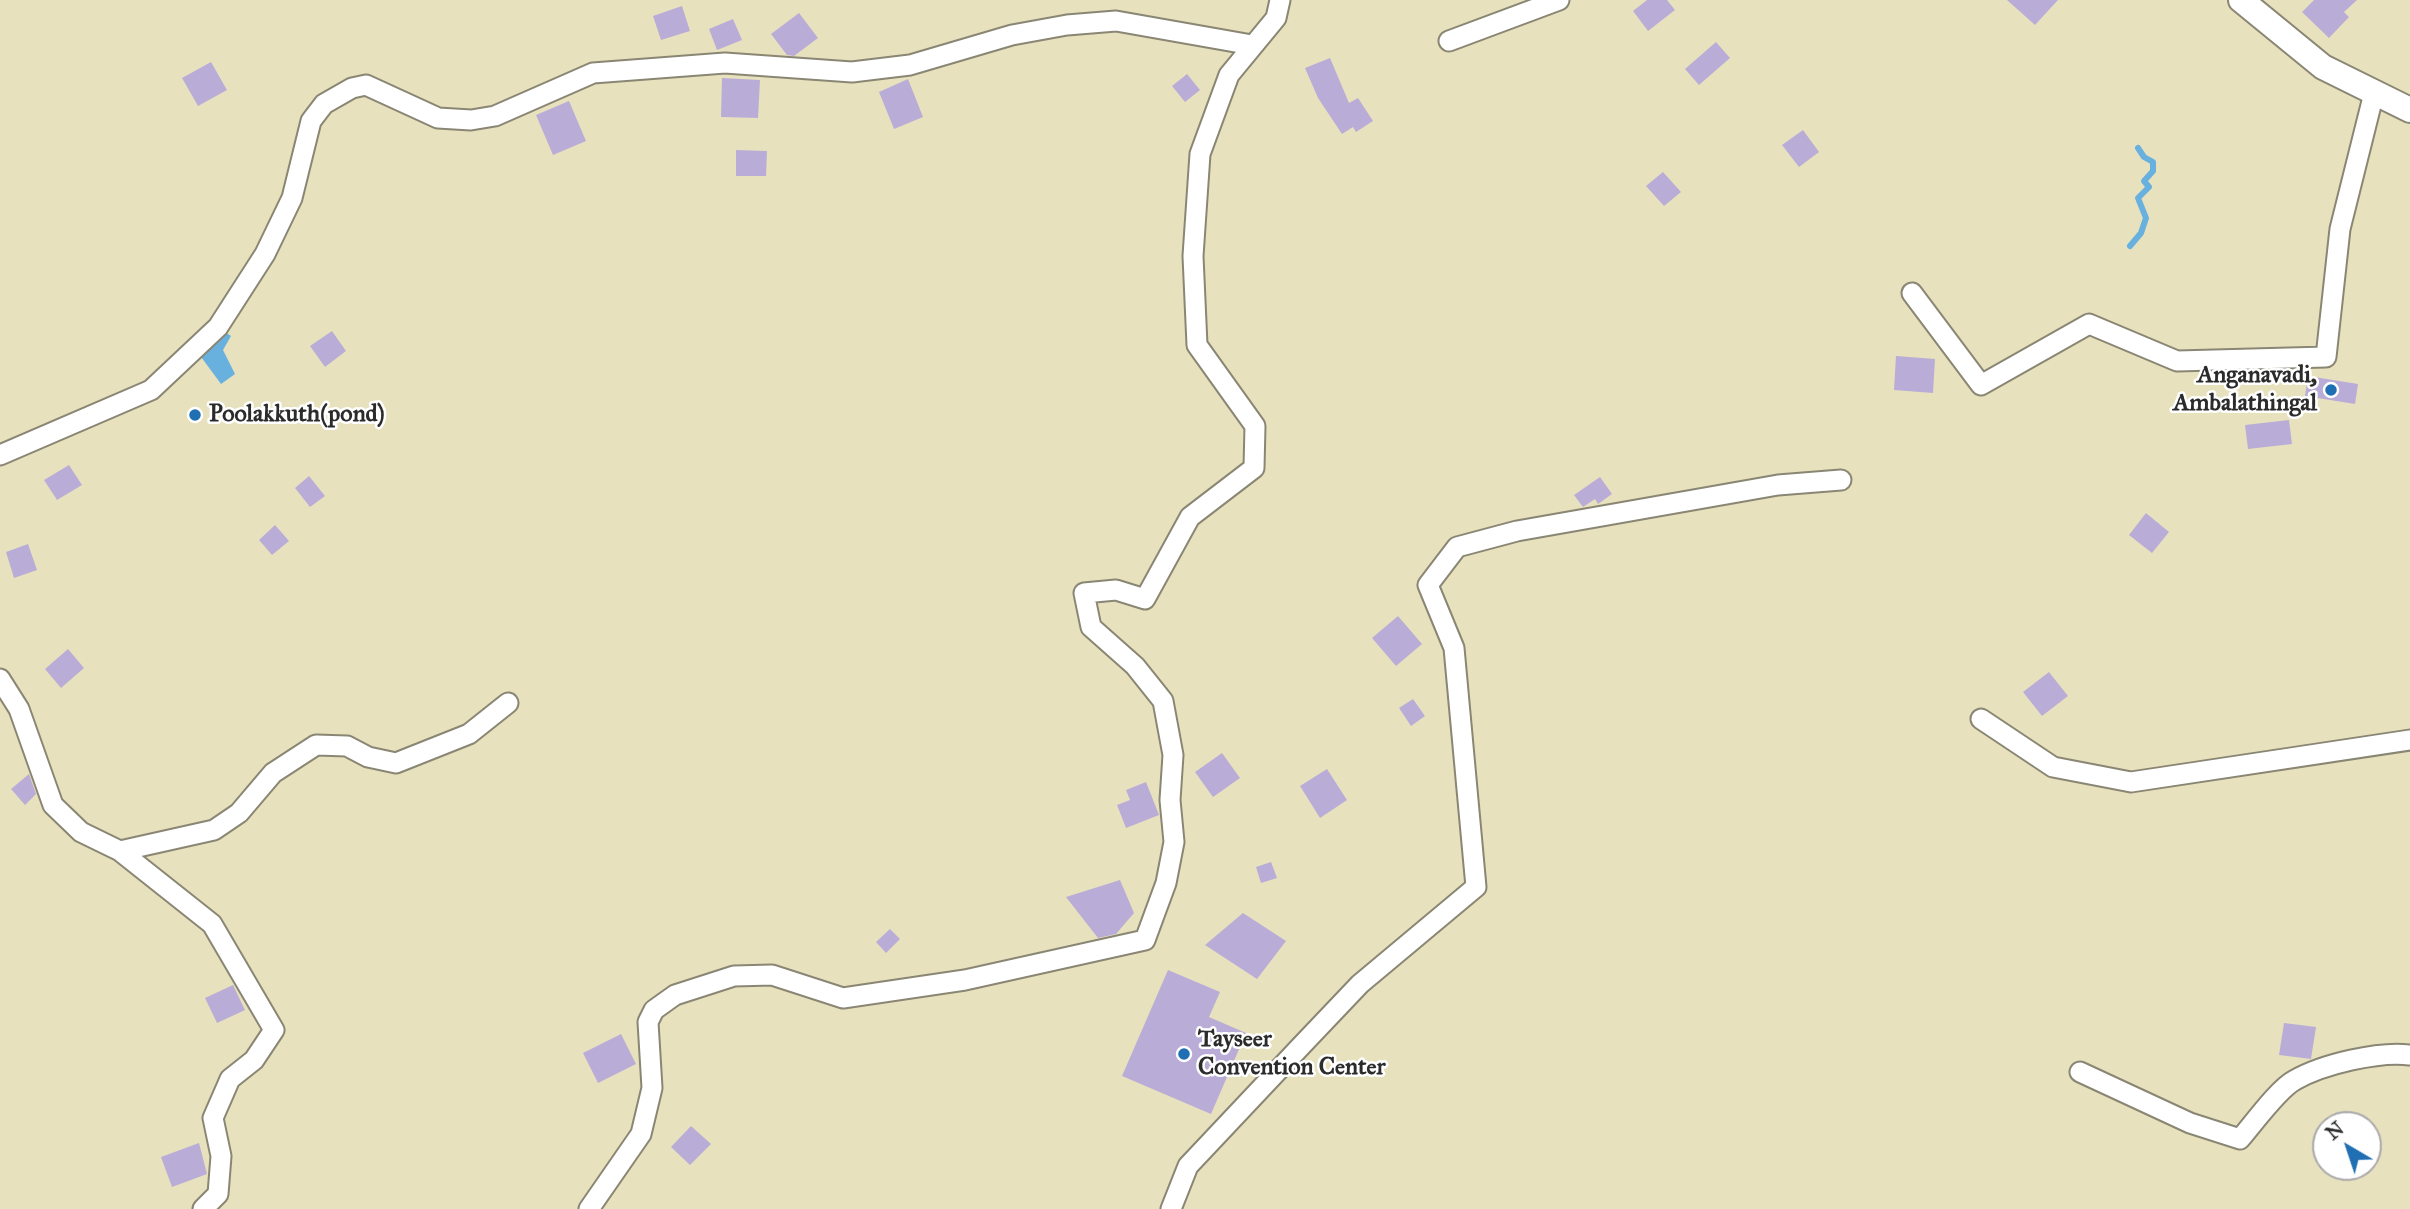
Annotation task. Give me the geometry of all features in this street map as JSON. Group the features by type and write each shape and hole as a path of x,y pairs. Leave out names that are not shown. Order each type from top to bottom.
{"main road":[{"path":"2241,0 2323,67 2410,110"}],"street":[{"path":"589,1209 641,1134 652,1088 648,1022 654,1010 675,995 734,976 772,975 844,998 965,980 1145,940 1166,883 1174,842 1170,800 1173,755 1163,701 1135,666 1091,627 1084,593 1116,590 1145,599 1190,517 1254,468 1255,426 1197,345 1193,256 1200,155 1228,75 1276,18 1280,0"},
{"path":"1450,41 1559,0"},
{"path":"0,455 151,390 218,327 265,254 292,198 311,121 324,104 352,88 366,85 438,118 471,120 495,116 593,73 725,63 852,72 910,65 1012,35 1067,25 1116,21 1252,44"},
{"path":"1912,293 1981,385 2089,324 2177,361 2326,357 2340,229 2374,93"},
{"path":"1171,1209 1188,1166 1264,1085 1360,985 1476,887 1454,648 1428,585 1457,547 1517,531 1778,485 1841,480"},
{"path":"0,679 19,709 53,805 81,832 121,851 212,925 274,1030 254,1060 230,1079 213,1118 221,1156 218,1194 203,1209"},
{"path":"121,851 214,830 239,813 273,773 316,745 347,746 368,757 396,763 470,734 508,703"},
{"path":"1981,719 2053,767 2131,782 2410,740"},
{"path":"2080,1072 2190,1123 2240,1139 2293,1080 2324,1069 2389,1053 2410,1055"}],"water":[{"path":"219,328 231,336 223,350 235,374 221,384 193,346"}],"building":[{"path":"1647,0 1667,0 1675,10 1648,31 1633,11"},
{"path":"2007,0 2058,0 2035,25"},
{"path":"2314,0 2357,0 2344,12 2349,17 2329,38 2302,12"},
{"path":"682,6 690,31 661,40 653,16"},
{"path":"799,13 818,38 794,56 787,55 771,34"},
{"path":"733,19 742,40 717,50 709,29"},
{"path":"1716,42 1730,58 1699,85 1685,69"},
{"path":"1330,58 1349,103 1358,98 1373,121 1356,132 1353,127 1342,134 1318,98 1305,68"},
{"path":"211,62 227,90 198,106 182,78"},
{"path":"1187,74 1200,90 1185,102 1172,86"},
{"path":"722,78 760,80 758,118 721,117"},
{"path":"908,79 923,117 894,129 879,92"},
{"path":"569,101 586,141 553,155 536,115"},
{"path":"1803,130 1819,152 1799,167 1782,145"},
{"path":"736,150 767,151 766,176 736,176"},
{"path":"1663,172 1681,192 1664,206 1646,186"},
{"path":"332,331 346,351 325,367 310,346"},
{"path":"1896,356 1935,359 1933,393 1894,390"},
{"name":"Anganavadi, Ambalathingal","path":"2308,376 2358,384 2355,404 2305,396"},
{"path":"2289,420 2292,444 2248,449 2245,425"},
{"path":"69,465 82,485 57,500 44,480"},
{"path":"309,476 325,496 310,507 295,488"},
{"path":"1600,477 1612,494 1598,504 1595,499 1583,507 1574,495"},
{"path":"2146,513 2169,532 2152,553 2129,535"},
{"path":"275,525 289,541 272,555 259,540"},
{"path":"28,544 37,570 14,578 6,552"},
{"path":"1398,616 1422,644 1396,666 1372,638"},
{"path":"68,649 84,668 61,688 45,669"},
{"path":"2049,672 2068,696 2042,716 2023,692"},
{"path":"1413,699 1425,716 1411,726 1399,708"},
{"path":"1222,753 1240,778 1213,797 1195,772"},
{"path":"1327,769 1347,800 1320,818 1300,786"},
{"path":"29,774 36,794 25,805 11,789"},
{"path":"1146,782 1159,815 1126,828 1117,805 1130,800 1126,790"},
{"path":"1271,862 1277,878 1261,883 1256,867"},
{"path":"1120,880 1134,913 1116,934 1098,938 1066,897"},
{"path":"1243,913 1286,941 1257,979 1205,945"},
{"path":"890,929 900,939 886,953 876,942"},
{"name":"Tayseer Convention Center","path":"1168,970 1220,992 1209,1017 1246,1033 1211,1114 1122,1076"},
{"path":"233,985 245,1010 217,1023 205,998"},
{"path":"2284,1023 2316,1027 2311,1059 2279,1055"},
{"path":"621,1034 636,1064 598,1083 583,1053"},
{"path":"691,1126 711,1144 690,1165 671,1147"},
{"path":"199,1143 207,1174 172,1187 161,1157"}],"waterway":[{"path":"2130,246 2141,233 2146,218 2138,198 2149,187 2144,181 2153,171 2153,162 2144,157 2138,148"}],"place":[{"name":"Anganavadi, Ambalathingal","path":"2331,390"},
{"name":"Poolakkuth(pond)","path":"195,415"},
{"name":"Tayseer Convention Center","path":"1184,1054"}]}
